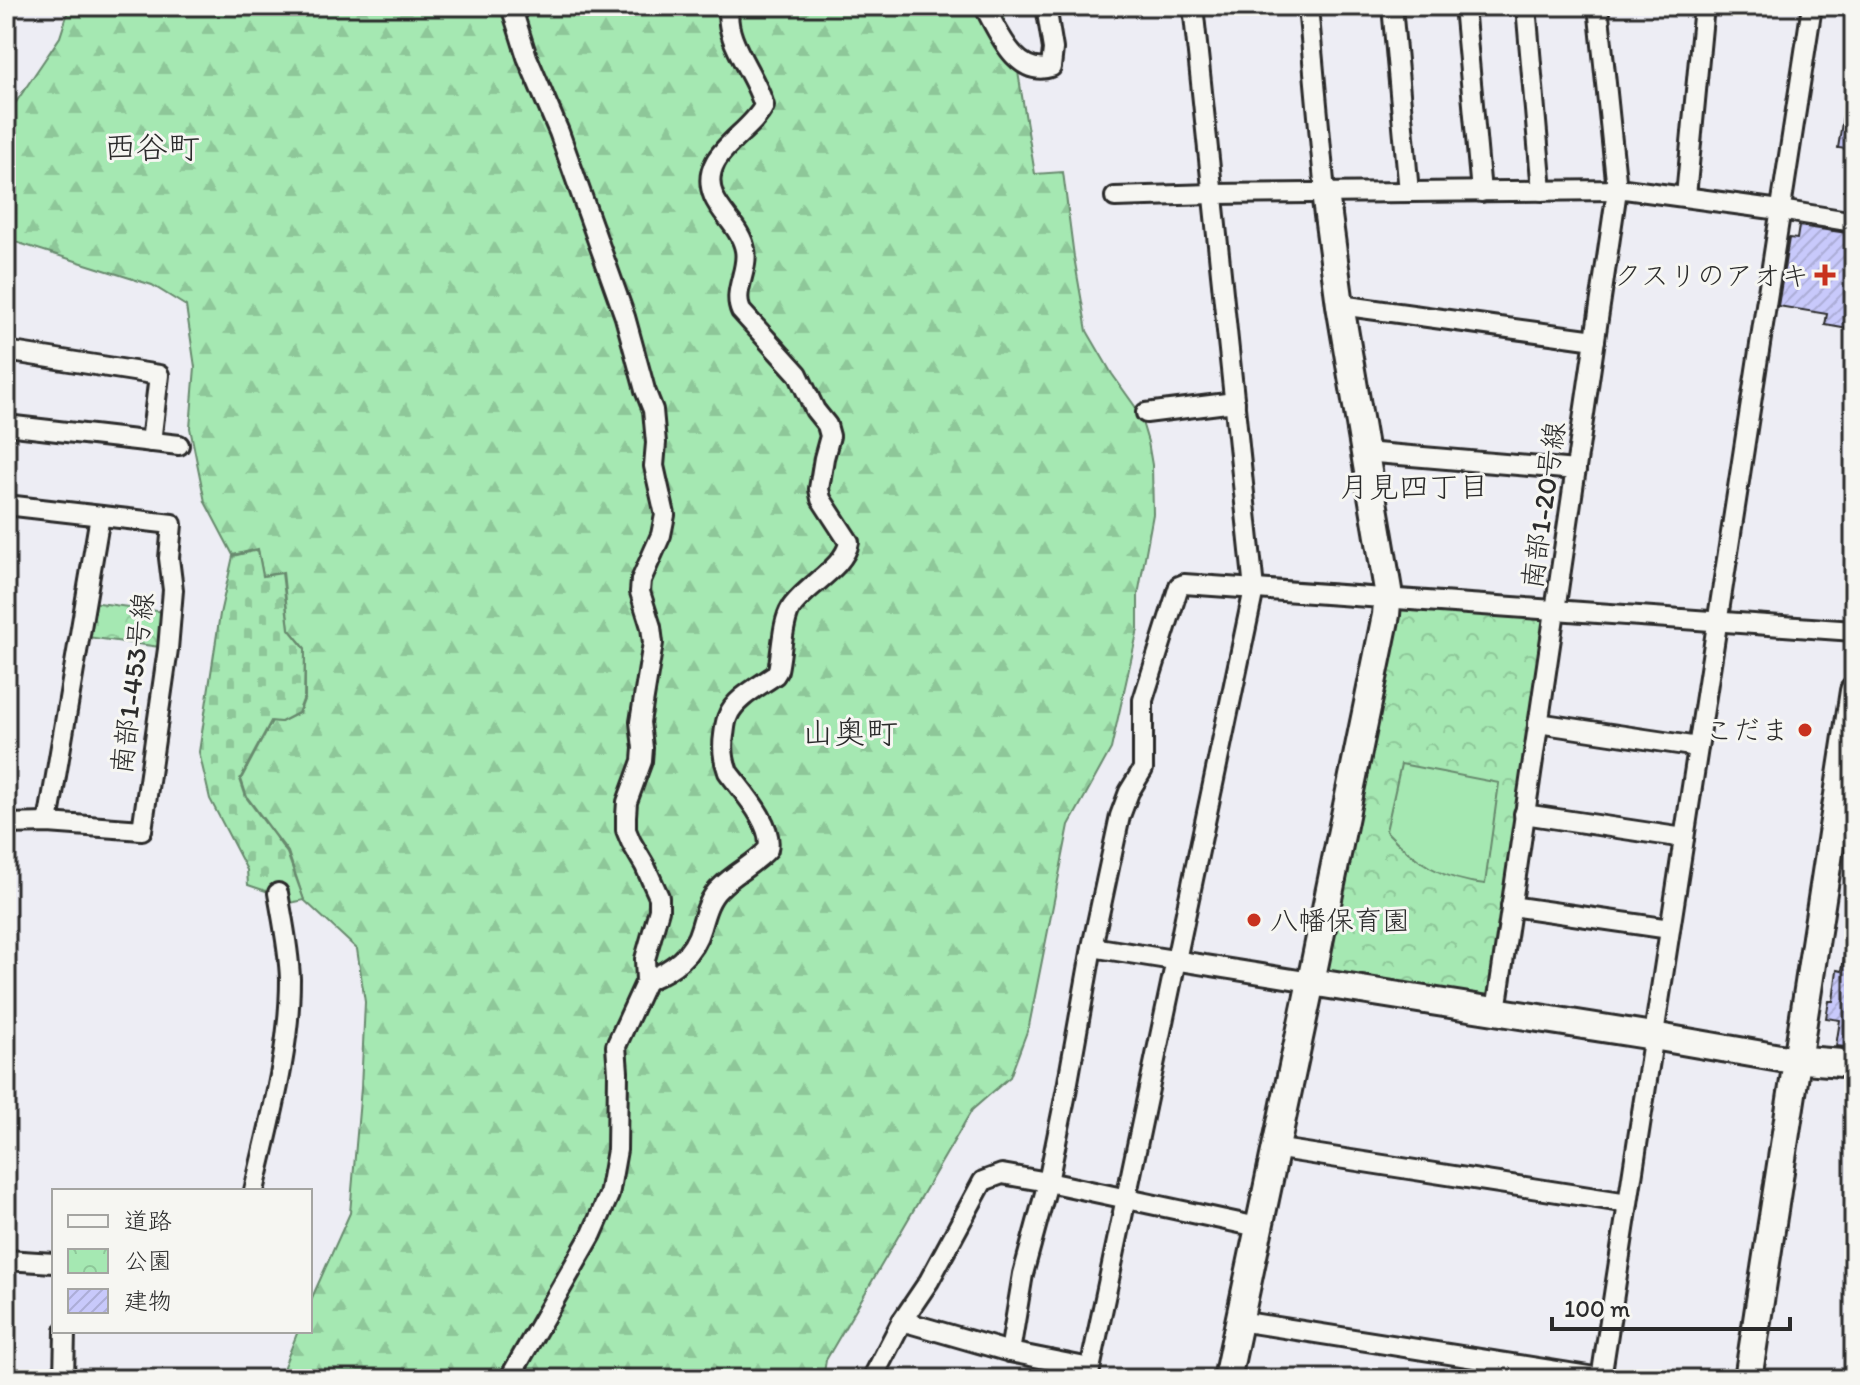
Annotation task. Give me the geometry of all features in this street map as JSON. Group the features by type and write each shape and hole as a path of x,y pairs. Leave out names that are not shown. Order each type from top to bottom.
{"street":[{"path":"509,1379 592,1234 609,1195 617,1150 616,1046 646,981 645,959 659,910 659,897 626,830 626,816 627,802 642,761 640,722 653,643 640,592 641,580 661,535 665,515 654,466 656,443 653,410 625,317 559,132 527,57 511,6"},
{"path":"646,981 684,959 691,951 711,899 720,887 768,849 769,833 725,764 723,747 727,717 742,699 775,675 793,605 849,547 849,542 821,499 819,489 830,436 827,425 815,410 798,374 741,311 738,297 746,252 743,242 714,197 711,183 713,164 764,106 760,91 730,32 727,18 729,6"},
{"path":"984,6 1009,49 1025,65 1041,70 1051,67 1053,49 1046,6"},
{"path":"902,1321 1089,1374 1254,589 1193,6"},
{"path":"1227,1379 1386,615 1388,590 1340,305 1325,193 1308,6"},
{"path":"1392,6 1409,192"},
{"path":"1464,6 1481,192"},
{"path":"1526,6 1542,191"},
{"name":"南部1-20号線","path":"1496,1011 1617,190 1598,6"},
{"path":"1686,196 1704,6"},
{"path":"1239,1321 1601,1379 1812,6"},
{"path":"1115,197 1625,189 1854,222"},
{"path":"1340,305 1595,340"},
{"path":"6,351 159,375 151,442"},
{"path":"1146,413 1235,402"},
{"path":"6,425 179,445"},
{"path":"1364,452 1576,470"},
{"name":"南部1-453号線","path":"6,507 172,524 169,558 173,590 168,649 142,830 48,823 6,824"},
{"path":"48,823 100,516"},
{"path":"1010,1352 1023,1274 1048,1182 1120,816 1129,792 1143,769 1143,700 1179,586 1854,631"},
{"path":"1748,1379 1854,691"},
{"path":"1538,723 1698,747"},
{"path":"1524,814 1684,838"},
{"path":"254,1189 274,1107 289,1004 289,955 278,893"},
{"path":"1511,906 1670,929"},
{"path":"1092,947 1796,1060 1854,1064"},
{"path":"1274,1148 1628,1203"},
{"path":"872,1379 983,1181 1002,1174 1258,1227"},
{"path":"6,1260 52,1263"},
{"path":"64,1379 65,1333"}],"green space":[{"path":"70,6 1001,6 1017,66 1035,174 1063,172 1087,331 1139,412 1148,442 1153,514 1138,595 1138,629 1111,749 1069,825 1029,1026 1010,1077 972,1110 826,1360 823,1379 279,1379 297,1333 312,1333 312,1298 350,1213 365,1002 357,949 304,900 288,852 247,797 241,779 272,721 281,722 299,713 305,697 305,648 289,629 283,572 263,576 258,549 233,555 205,502 190,428 195,367 186,306 152,285 6,239 6,117 60,37"},
{"path":"258,550 263,576 282,573 289,629 305,649 304,697 298,713 281,722 271,721 240,779 246,797 287,853 304,900 286,904 272,893 248,885 247,870 210,799 199,752 220,614 233,556"},
{"path":"92,602 165,612 160,647 87,637"},
{"path":"1400,610 1541,618 1545,626 1490,994 1483,1001 1326,975 1321,968 1394,615"},
{"path":"1401,764 1499,783 1485,884 1455,878 1430,867 1386,831"}],"building":[{"path":"1847,91 1854,91 1854,150 1838,148"},
{"path":"1799,226 1854,234 1854,330 1825,325 1827,314 1778,306 1789,238 1797,239"},
{"path":"1846,943 1854,943 1854,1048 1836,1046 1840,1020 1826,1018 1829,1001 1833,1001 1837,970 1842,971"}],"place":[{"name":"クスリのアオキ","path":"1825,275"},
{"name":"こだま","path":"1805,730"},
{"name":"八幡保育園","path":"1254,920"}],"district":[{"name":"西谷町","path":"152,147"},
{"name":"月見四丁目","path":"1414,487"},
{"name":"山奥町","path":"850,732"}]}
